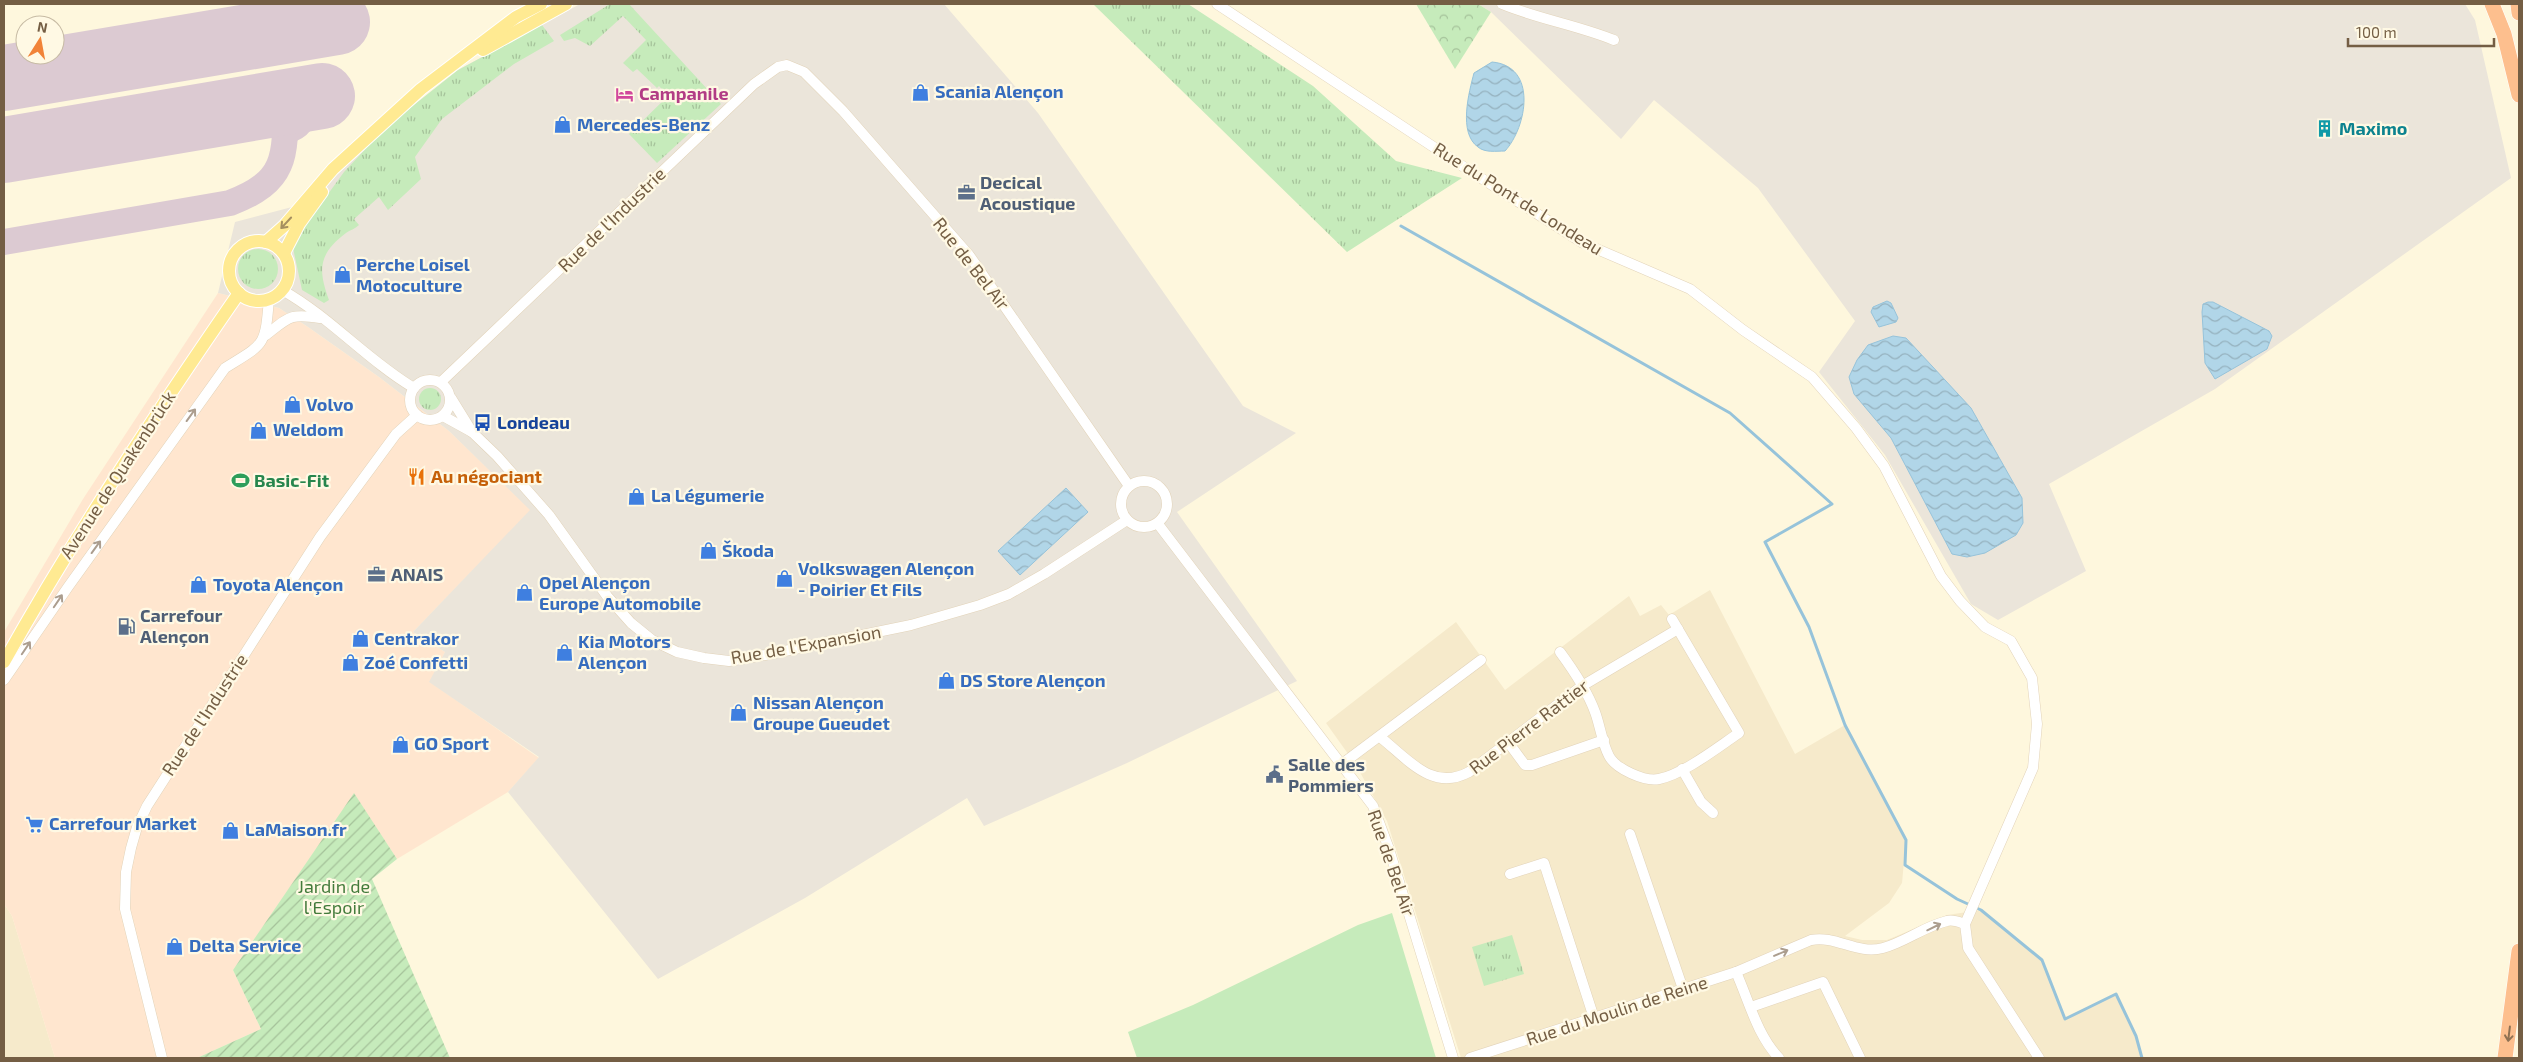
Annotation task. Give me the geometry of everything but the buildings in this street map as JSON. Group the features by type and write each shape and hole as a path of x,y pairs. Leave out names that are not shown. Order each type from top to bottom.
{"highway":[{"path":"2492,4 2504,34 2519,95"},
{"path":"2518,4 2519,13"},
{"path":"2505,1058 2519,951"}],"main road":[{"path":"529,26 533,18 558,4"},
{"path":"459,62 529,26 566,4"},
{"path":"266,242 284,226 327,176 422,89 516,17 534,6"},
{"path":"284,253 299,224 348,157"},
{"path":"252,241 266,242 284,253 289,273 282,290 269,299 258,301 248,299 239,293 230,278 231,259 243,245 252,241"},
{"name":"Avenue de Quakenbrück","path":"4,662 35,606 119,472 239,293"}],"street":[{"name":"Rue du Pont de Londeau","path":"1217,4 1470,172 1583,243 1690,289 1743,330 1812,376 1856,428 1884,466 1941,576 1985,627 2011,641 2032,678 2037,724 2033,768 1965,924"},
{"path":"1502,4 1520,12 1594,32 1614,40"},
{"name":"Rue de l'Industrie","path":"441,382 754,84 778,67 787,65"},
{"name":"Rue de Bel Air","path":"787,65 804,72 843,111 969,256 1129,486"},
{"path":"282,290 324,319 392,374 414,388"},
{"path":"266,335 269,299"},
{"path":"4,680 68,587 225,368 260,346 266,335 289,317 304,316 324,319"},
{"path":"451,398 450,405 443,416 430,420 417,415 411,405 411,393 424,380 441,382 449,392 472,432"},
{"name":"Rue de l'Industrie","path":"162,1058 125,909 126,872 137,827 152,799 320,537 396,434 417,415"},
{"name":"Rue de l'Expansion","path":"443,416 472,432 550,515 607,596 630,623 652,640 677,652 704,658 729,661 765,655 911,625 980,606 1008,594 1044,574 1127,520"},
{"path":"1142,481 1150,482 1162,489 1168,504 1166,512 1158,524 1144,528 1136,526 1127,520 1121,505 1124,493 1129,486 1142,481"},
{"name":"Rue de Bel Air","path":"1158,524 1373,806 1389,849 1453,1058"},
{"path":"1560,652 1582,686 1595,711 1608,755 1614,763 1643,778 1661,779 1739,733 1672,618"},
{"name":"Rue Pierre Rattier","path":"1380,737 1425,774 1448,780 1469,772 1582,686 1678,629"},
{"path":"1342,764 1481,660"},
{"path":"1508,742 1526,765 1532,765 1604,740"},
{"path":"1682,768 1701,802 1713,813"},
{"path":"1630,834 1683,989"},
{"path":"1510,874 1544,864 1594,1018"},
{"name":"Rue du Moulin de Reine","path":"1470,1058 1736,972 1822,938 1858,949 1870,950 1882,948 1912,937 1947,920 1956,920 1965,924"},
{"path":"1965,924 1968,948 2039,1058"},
{"path":"1736,972 1769,1048 1779,1058"},
{"path":"1751,1007 1823,982 1860,1058"}],"shaded area":[{"path":"580,4 944,4 1038,113 1243,406 1296,433 1177,512 1297,681 1127,763 984,826 967,798 805,898 658,979 508,792 539,757 429,682 445,652 413,632 530,510 449,431 379,377 308,327 279,308 218,293 235,222 292,207 458,70"},
{"path":"1478,4 2465,4 2475,20 2511,178 2215,389 2049,484 2086,571 1998,620 1971,604 1885,455 1819,372 1855,321 1758,188 1654,100 1621,139 1491,12"},
{"path":"218,293 279,308 308,327 379,377 449,431 531,510 413,632 445,652 430,682 539,758 508,792 397,859 354,794 233,970 261,1029 197,1058 55,1058 12,916 4,904 4,632 83,499"},
{"path":"1710,590 1795,754 1845,725 1906,840 1902,883 1889,903 1845,936 1862,940 1887,940 1947,915 1981,910 2042,960 2065,1018 2116,994 2136,1036 2142,1058 1461,1058 1387,821 1356,765 1326,723 1456,622 1505,690 1629,596 1640,616 1661,605 1669,615"},
{"path":"4,904 12,916 55,1058 4,1058"}],"green space":[{"path":"610,4 629,4 721,104 657,163 629,134 668,96 659,86 657,88 637,69 633,72 623,63 646,40 623,16 590,46 575,38 564,41 560,35"},
{"path":"1093,4 1188,4 1313,86 1396,161 1462,178 1347,252"},
{"path":"1416,4 1478,4 1491,12 1455,69"},
{"path":"542,25 554,41 514,64 442,119 415,157 421,179 388,210 379,197 354,219 359,225 346,233 330,248 325,256 322,271 329,300 324,303 302,290 293,248 299,234 344,172 386,127 458,70"},
{"path":"262,249 269,252 275,258 278,269 277,277 269,286 262,289 254,289 247,286 239,277 238,265 241,258 250,250"},
{"path":"430,388 438,391 441,399 438,407 430,410 422,407 419,399 422,391"},
{"name":"Jardin de l'Espoir","path":"354,793 397,859 372,879 450,1058 197,1058 261,1029 233,970"},
{"path":"1392,913 1436,1058 1137,1058 1128,1032 1193,1005 1358,925"},
{"path":"1512,935 1524,974 1484,986 1472,947"}],"water":[{"path":"1492,62 1507,66 1517,74 1522,86 1524,99 1519,128 1505,151 1481,149 1472,141 1468,132 1468,101 1474,73"},
{"path":"1887,301 1891,303 1898,318 1896,322 1879,327 1871,312 1873,307"},
{"path":"2213,302 2269,331 2272,336 2267,349 2215,379 2205,363 2202,312 2203,304"},
{"path":"1893,336 1906,338 1971,408 2022,498 2023,523 2016,535 1985,553 1967,557 1952,554 1891,438 1854,394 1849,377 1857,360 1868,345"},
{"path":"1066,488 1088,512 1020,575 998,551"}],"waterway":[{"path":"1401,226 1730,413 1832,504 1765,542 1809,627 1845,725 1906,840 1905,865 1957,899 1981,910 2042,960 2065,1019 2116,994 2136,1036 2142,1058"}],"taxiway":[{"path":"248,109 261,114 279,127 291,129 304,118 308,104 302,99"},
{"path":"4,242 230,203 248,195 262,186 279,165 285,138 285,103"}],"runway":[{"path":"4,78 337,22"},
{"path":"4,150 322,96"}],"place":[{"name":"Scania Alençon","path":"921,92"},
{"name":"Campanile","path":"625,94"},
{"name":"Mercedes-Benz","path":"563,125"},
{"name":"Maximo","path":"2325,129"},
{"name":"Decical Acoustique","path":"966,193"},
{"name":"Perche Loisel Motoculture","path":"342,275"},
{"name":"Volvo","path":"292,405"},
{"name":"Londeau","path":"483,423"},
{"name":"Weldom","path":"259,430"},
{"name":"Au négociant","path":"417,477"},
{"name":"Basic-Fit","path":"240,481"},
{"name":"La Légumerie","path":"637,496"},
{"name":"Škoda","path":"708,551"},
{"name":"ANAIS","path":"377,575"},
{"name":"Volkswagen Alençon - Poirier Et Fils","path":"784,579"},
{"name":"Toyota Alençon","path":"199,585"},
{"name":"Opel Alençon Europe Automobile","path":"525,593"},
{"name":"Carrefour Alençon","path":"126,626"},
{"name":"Centrakor","path":"360,639"},
{"name":"Kia Motors Alençon","path":"564,652"},
{"name":"Zoé Confetti","path":"350,663"},
{"name":"DS Store Alençon","path":"946,681"},
{"name":"Nissan Alençon Groupe Gueudet","path":"739,713"},
{"name":"GO Sport","path":"400,744"},
{"name":"Salle des Pommiers","path":"1274,775"},
{"name":"Carrefour Market","path":"35,824"},
{"name":"LaMaison.fr","path":"231,830"},
{"name":"Delta Service","path":"175,946"}]}
